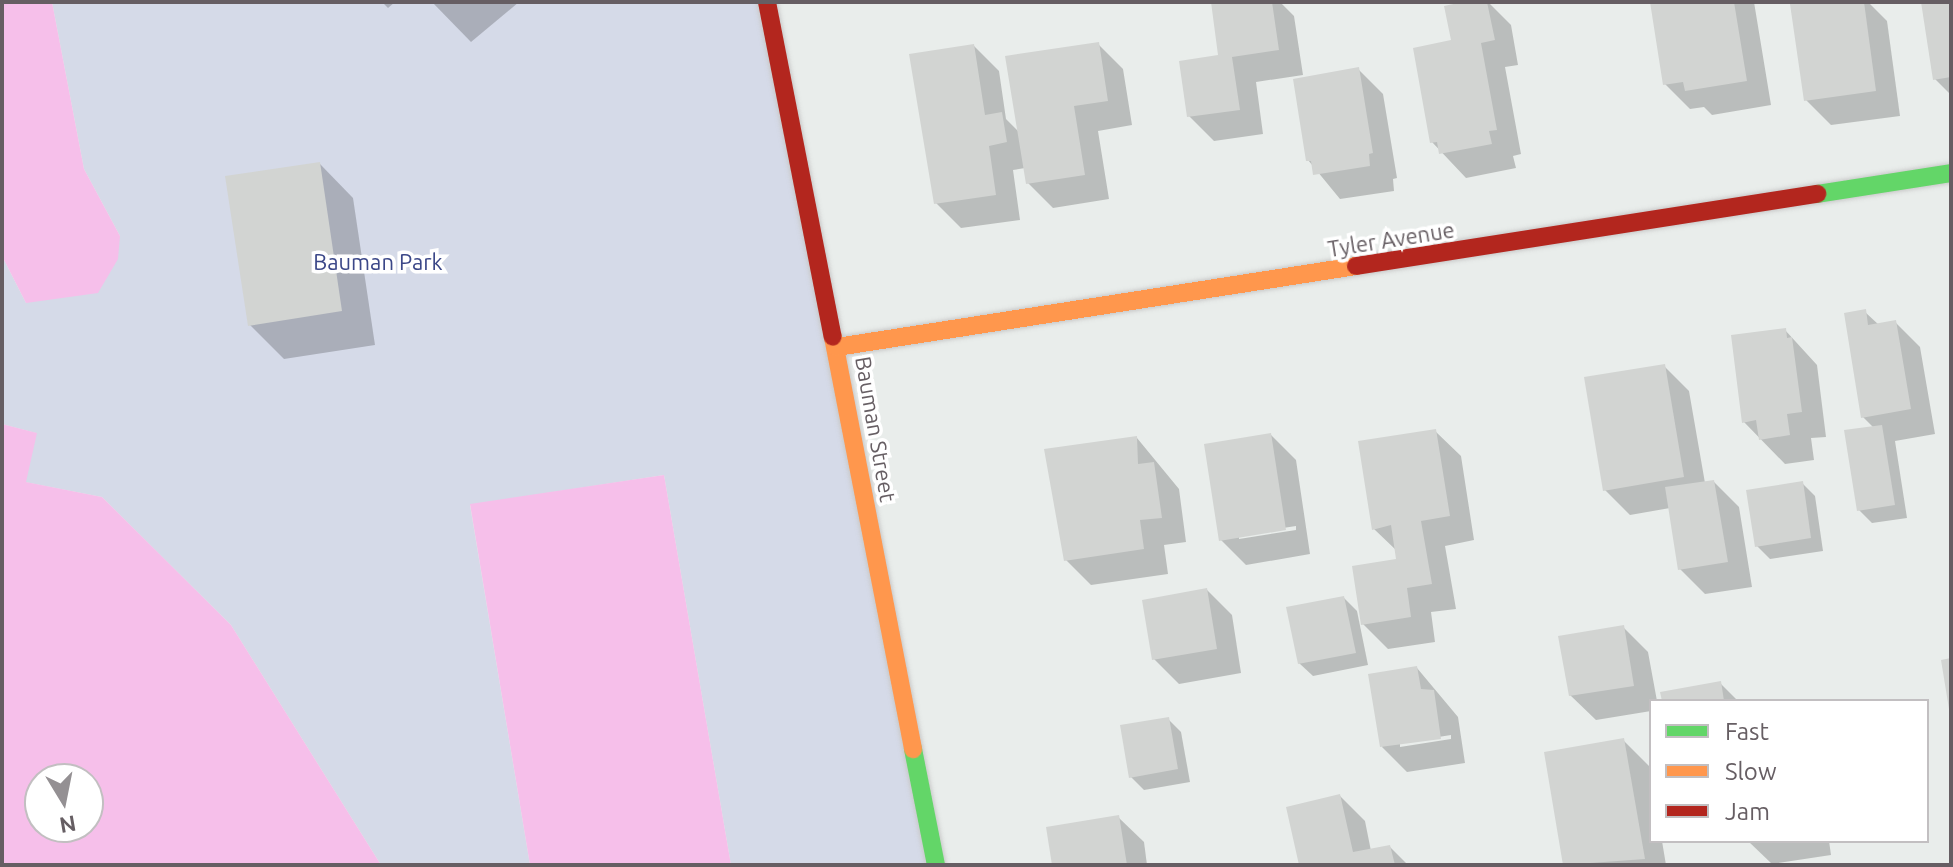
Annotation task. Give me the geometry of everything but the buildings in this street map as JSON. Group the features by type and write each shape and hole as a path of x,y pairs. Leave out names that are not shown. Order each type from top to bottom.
{"street":[{"name":"Bauman Street","path":"767,2 936,865"},
{"name":"Tyler Avenue","path":"837,347 1951,173"}],"green space":[{"name":"Bauman Park","path":"52,2 767,2 936,865 731,865 664,475 470,505 530,865 381,865 231,625 102,497 25,482 36,433 2,424 2,256 26,303 120,236 84,169"}],"shaded area":[{"path":"2,2 52,2 84,169 120,236 118,259 98,293 26,303 2,256"},
{"path":"2,424 37,433 26,482 102,497 231,625 381,865 2,865"},
{"path":"664,475 731,865 530,865 470,504"}],"traffic: fast":[{"path":"1817,194 1951,173"},
{"path":"913,749 936,865"}],"traffic: slow":[{"path":"837,347 1356,266"},
{"path":"833,337 913,749"}],"traffic: jam":[{"path":"767,2 833,337"},
{"path":"1356,266 1817,194"}]}
